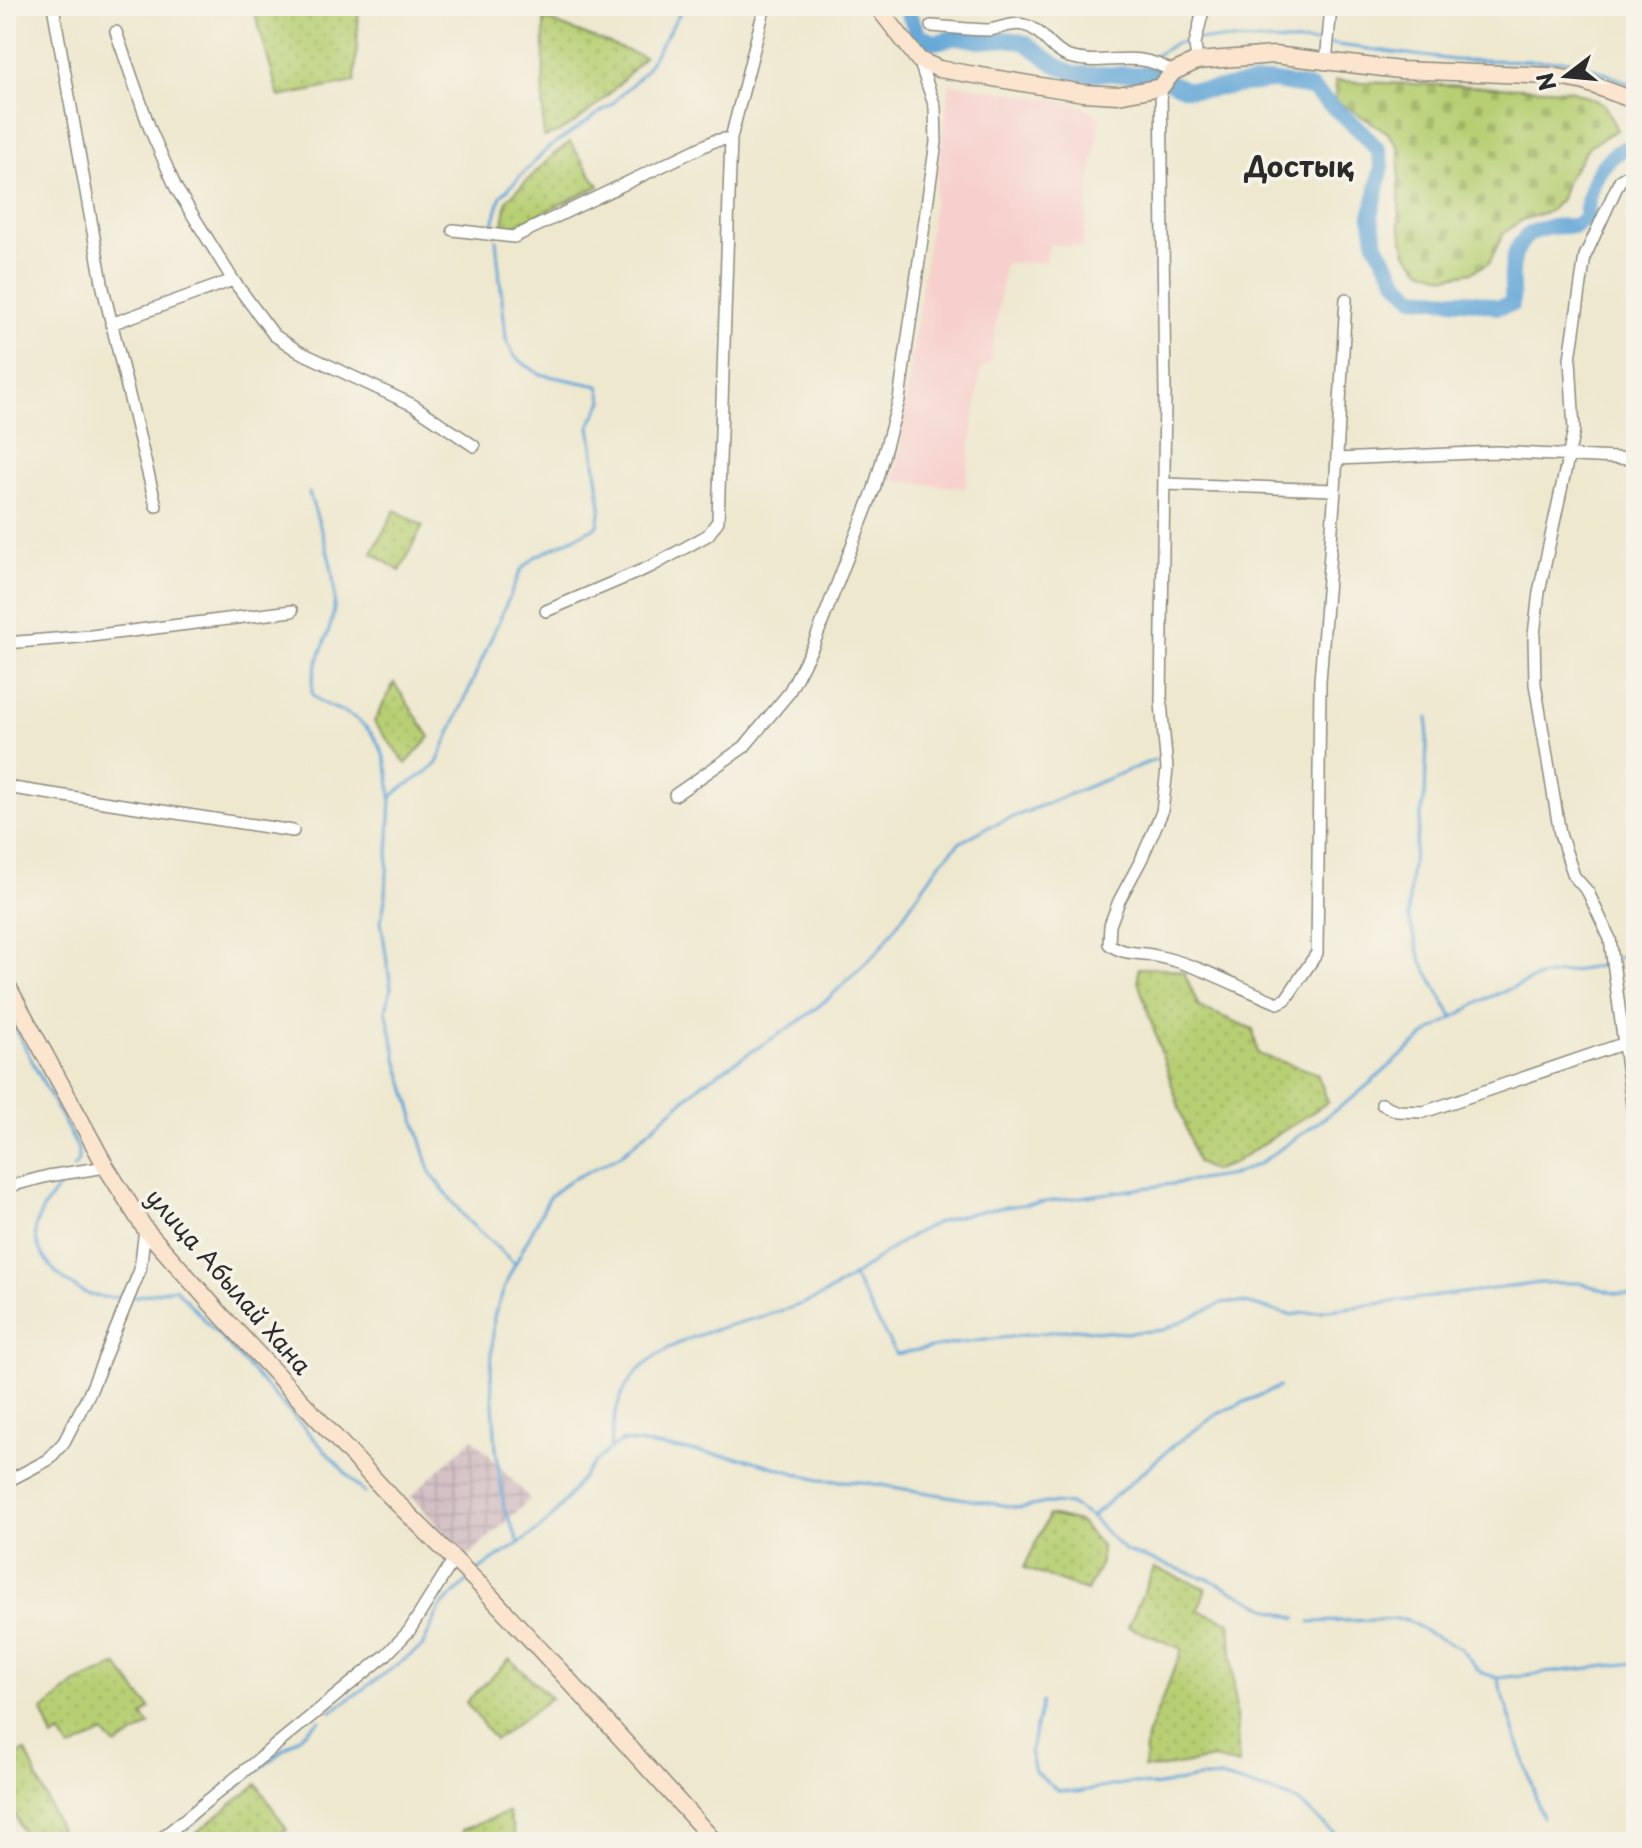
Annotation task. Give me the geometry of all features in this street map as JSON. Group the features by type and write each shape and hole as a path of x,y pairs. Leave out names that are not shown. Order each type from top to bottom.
{"main road":[{"path":"877,6 919,60 939,69 1083,93 1118,95 1161,87 1173,72 1197,61 1274,55 1400,70 1552,76 1585,82 1636,101"},
{"name":"улица Абылай Хана","path":"8,992 106,1167 145,1229 378,1483 472,1577 715,1842"}],"street":[{"path":"53,6 103,288 156,506"},
{"path":"546,611 652,566 708,535 718,521 731,138 765,6"},
{"path":"1197,61 1195,44 1204,6"},
{"path":"1326,63 1331,6"},
{"path":"931,26 988,30 1022,24 1034,29 1054,50 1070,57 1138,58 1155,61 1173,72"},
{"path":"116,32 150,129 176,188 233,280 274,335 298,351 413,405 474,446"},
{"path":"675,795 744,747 788,694 813,646 874,489 899,400 936,142 935,107 919,60"},
{"path":"1161,87 1164,484 1161,703 1167,769 1162,812 1119,901 1110,925 1109,944 1118,951 1154,955 1196,965 1278,1003 1286,999 1317,953 1320,681 1346,299"},
{"path":"453,230 514,237 714,141 731,138"},
{"path":"1636,171 1620,180 1585,256 1570,359 1574,430 1539,592 1534,635 1535,684 1560,834 1574,876 1588,892 1610,939 1636,1135"},
{"path":"111,324 233,280"},
{"path":"1337,459 1496,452 1636,459"},
{"path":"1164,484 1335,490"},
{"path":"6,643 91,636 292,611"},
{"path":"6,787 293,831"},
{"path":"1623,1029 1636,1025"},
{"path":"1382,1104 1397,1111 1424,1112 1625,1043"},
{"path":"6,1187 48,1176 106,1167"},
{"path":"6,1482 48,1460 64,1442 91,1390 140,1270 145,1229"},
{"path":"157,1842 175,1824 386,1655 409,1631 454,1559"}],"shaded area":[{"path":"950,83 1078,104 1100,116 1082,248 1049,244 1045,262 1005,263 991,362 981,369 965,488 895,481"},
{"path":"473,1438 530,1499 468,1557 411,1496"}],"green space":[{"path":"253,6 359,6 355,82 279,97"},
{"path":"544,19 644,57 584,115 557,133 543,137"},
{"path":"1335,81 1571,90 1604,104 1617,130 1589,146 1567,180 1561,199 1550,211 1522,220 1503,234 1489,263 1472,272 1446,277 1421,269 1406,252 1399,224 1399,148 1387,132 1335,100"},
{"path":"570,142 599,186 512,227 503,224 507,200"},
{"path":"395,510 423,526 400,571 372,553"},
{"path":"394,683 430,737 406,764 374,722"},
{"path":"1138,968 1184,972 1199,1007 1253,1029 1258,1054 1317,1073 1328,1102 1232,1164 1212,1171 1197,1162 1138,981"},
{"path":"1049,1515 1080,1522 1101,1546 1101,1563 1087,1591 1024,1568"},
{"path":"1154,1568 1206,1588 1198,1610 1230,1622 1239,1765 1214,1759 1144,1768 1147,1737 1182,1649 1128,1627"},
{"path":"510,1659 551,1698 495,1740 466,1702"},
{"path":"117,1665 150,1708 142,1716 150,1725 116,1746 104,1733 70,1749 61,1734 53,1738 42,1711 76,1683"},
{"path":"26,1751 65,1842 27,1842 6,1795 6,1758"},
{"path":"257,1784 287,1830 256,1842 207,1842 196,1833"},
{"path":"508,1812 517,1842 464,1842 462,1830"}],"waterway":[{"path":"495,232 494,220 501,196 547,149 611,105 645,71 684,6"},
{"path":"905,6 919,36 936,42 957,37 979,41 1009,39 1026,43 1056,65 1076,74 1153,74 1185,89 1206,90 1270,81 1311,88 1378,150 1382,166 1371,216 1376,244 1398,282 1414,297 1476,302 1497,307 1512,304 1514,258 1524,239 1540,229 1575,226 1586,218 1594,182 1605,163 1613,155 1636,145"},
{"path":"1199,39 1323,43"},
{"path":"1152,58 1175,43 1191,41"},
{"path":"1330,44 1454,60 1575,61 1636,86"},
{"path":"1134,74 1143,66"},
{"path":"496,239 506,339 515,357 539,374 599,386 603,401 590,425 601,506 598,526 535,557 521,570 437,763 391,798 386,894 381,921 391,988 386,1010 398,1063 431,1174 467,1220 515,1264"},
{"path":"309,493 334,585 331,625 314,674 312,694 325,704 350,715 370,731 386,762 391,798"},
{"path":"1428,717 1425,794 1411,870 1408,916 1422,962 1453,1018"},
{"path":"519,1543 504,1508 496,1449 491,1372 494,1316 509,1276 550,1196 569,1181 621,1155 704,1082 801,1020 830,997 879,950 940,863 959,843 986,828 1154,760"},
{"path":"1617,958 1636,951"},
{"path":"610,1448 616,1411 624,1390 640,1369 660,1353 684,1341 817,1298 911,1236 945,1220 998,1208 1232,1175 1259,1164 1355,1096 1429,1032 1485,999 1539,977 1595,967 1610,961"},
{"path":"6,1011 78,1149 78,1161 73,1168"},
{"path":"66,1177 38,1219 35,1231 42,1255 72,1286 99,1297 126,1297"},
{"path":"852,1275 896,1354 1074,1329 1126,1333 1163,1330 1224,1302 1246,1303 1290,1315 1540,1283 1580,1283 1636,1296"},
{"path":"134,1297 175,1288 365,1494"},
{"path":"1091,1517 1174,1445 1217,1414 1279,1387"},
{"path":"476,1573 543,1526 592,1466 623,1441 747,1459 819,1480 862,1482 1020,1508 1047,1503 1070,1504 1091,1517 1125,1551 1211,1580 1271,1610 1297,1618"},
{"path":"331,1712 422,1647 440,1608 468,1581"},
{"path":"1310,1622 1405,1619 1460,1648 1480,1672 1498,1678 1636,1663"},
{"path":"1498,1680 1542,1817"},
{"path":"1042,1702 1030,1752 1035,1772 1057,1790 1077,1792 1129,1783 1154,1786 1198,1778 1225,1778 1296,1800 1345,1842"},
{"path":"187,1828 320,1720"},
{"path":"175,1842 178,1839"}],"district":[{"name":"Достық","path":"1299,167"}]}
